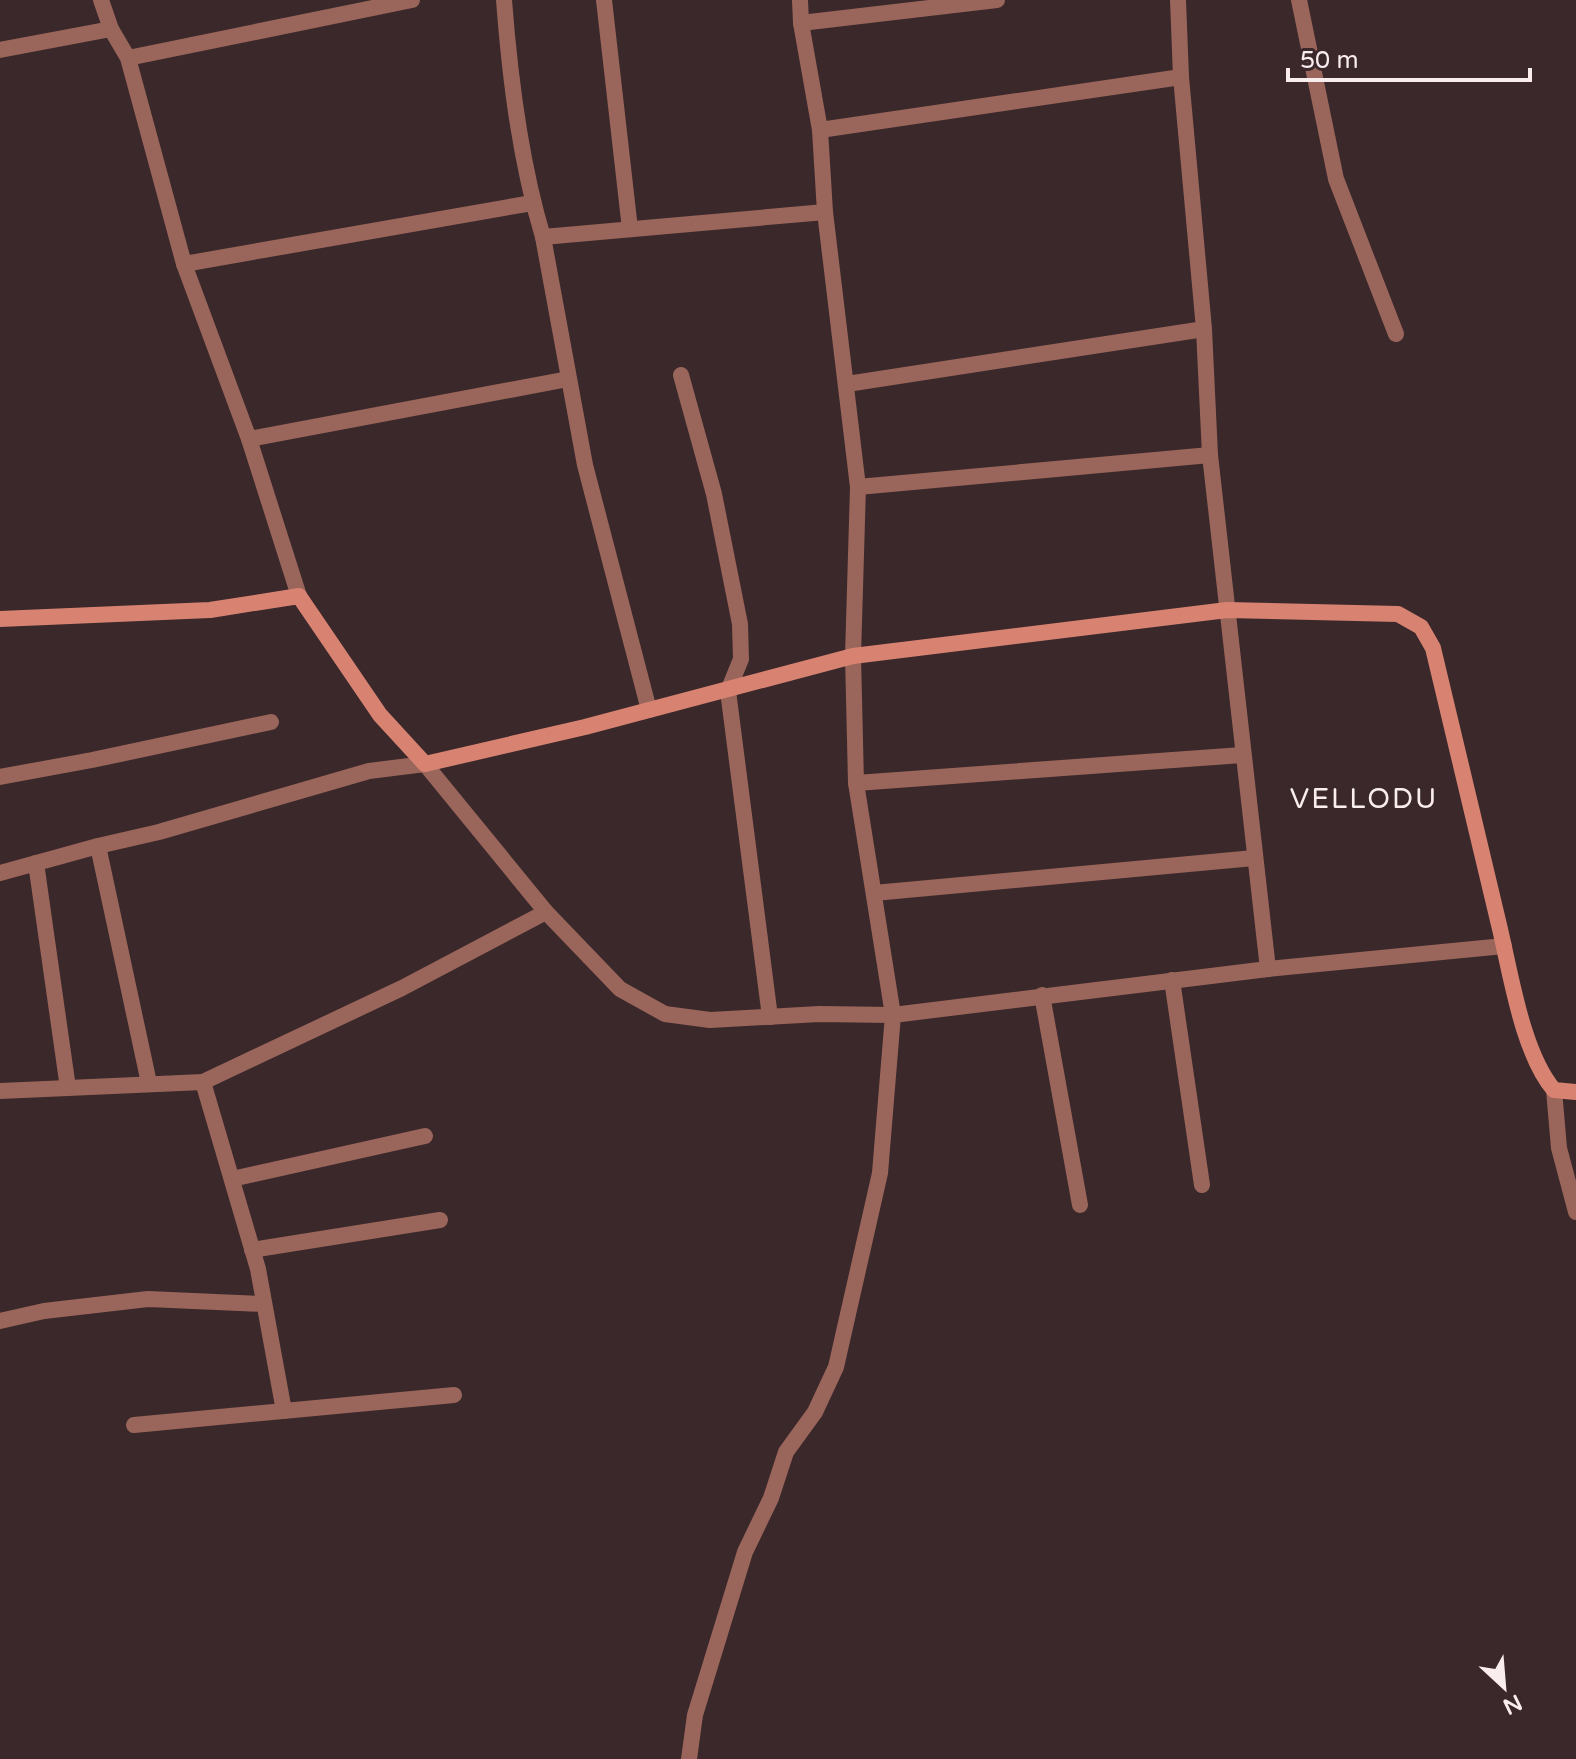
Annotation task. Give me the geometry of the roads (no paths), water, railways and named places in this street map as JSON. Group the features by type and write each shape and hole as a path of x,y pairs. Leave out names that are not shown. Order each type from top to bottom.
{"main road":[{"path":"0,619 210,610 299,596 380,715 425,764 728,691 853,656 1227,610 1398,614 1421,627 1433,648 1504,946 1541,1075 1554,1090 1576,1092"}],"street":[{"path":"101,0 111,29 128,58 184,264 249,439 299,596"},
{"path":"128,58 412,0"},
{"path":"504,0 508,50 532,203 543,237 585,465 649,710"},
{"path":"604,0 630,229"},
{"path":"689,1759 695,1715 745,1552 771,1498 786,1452 815,1412 836,1367 880,1173 893,1015 856,783 853,656 858,487 825,212 820,130 801,23 800,0"},
{"path":"801,23 997,0"},
{"path":"1178,0 1181,77 1204,329 1210,455 1268,969"},
{"path":"1299,0 1336,179 1396,334"},
{"path":"0,50 111,29"},
{"path":"820,130 1181,77"},
{"path":"184,264 532,203"},
{"path":"543,237 825,212"},
{"path":"847,384 1204,329"},
{"path":"681,375 714,494 740,624 741,659 728,691 770,1017"},
{"path":"249,439 568,379"},
{"path":"858,487 1210,455"},
{"path":"0,777 271,722"},
{"path":"856,783 1242,755"},
{"path":"0,873 159,832 369,771 425,764 546,912 620,989 665,1014 710,1020 893,1015 1268,969 1504,946"},
{"path":"98,846 149,1083"},
{"path":"874,893 1254,858"},
{"path":"36,863 68,1088"},
{"path":"0,1091 203,1082 402,988 546,912"},
{"path":"1172,980 1202,1185"},
{"path":"1042,995 1080,1205"},
{"path":"203,1082 252,1250 284,1411"},
{"path":"1554,1090 1559,1148 1576,1212"},
{"path":"232,1179 425,1136"},
{"path":"252,1250 440,1220"},
{"path":"0,1321 44,1311 148,1299 264,1304"},
{"path":"134,1425 454,1395"}],"district":[{"name":"VELLODU","path":"1364,799"}]}
